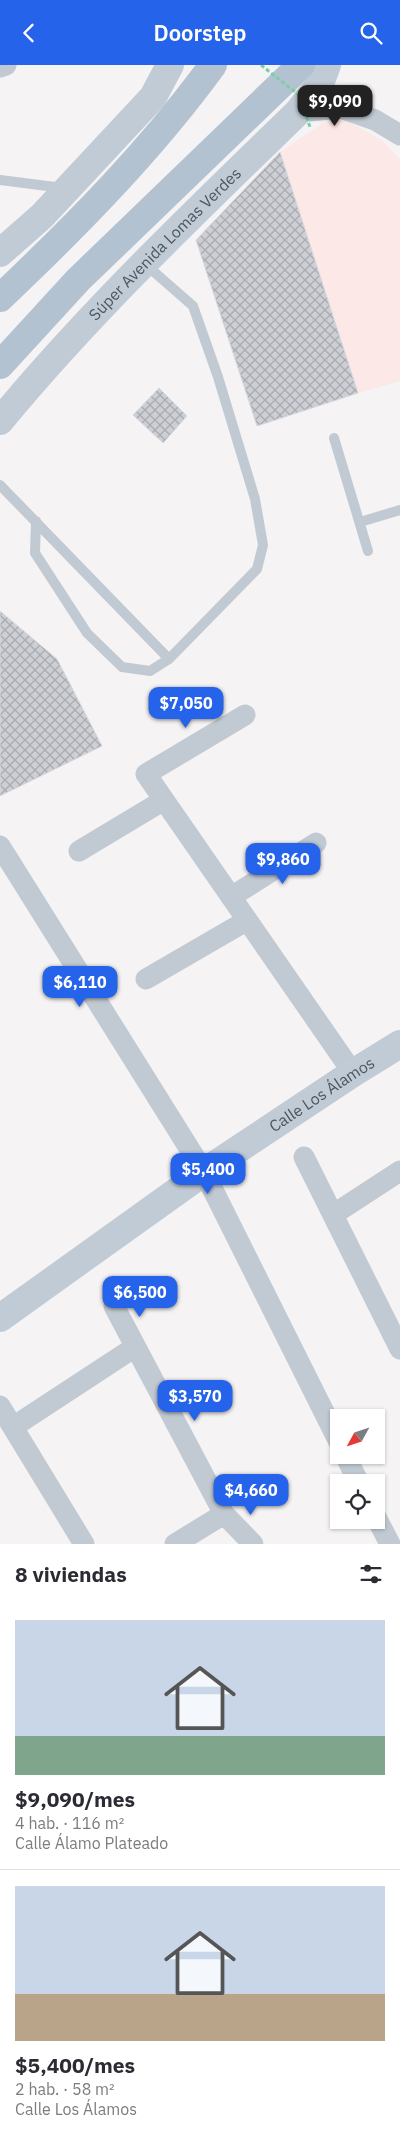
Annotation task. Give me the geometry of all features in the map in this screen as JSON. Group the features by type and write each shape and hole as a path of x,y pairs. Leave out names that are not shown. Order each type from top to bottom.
{"main road":[{"path":"0,253 42,216 153,97 170,65"},
{"path":"186,103 190,65"},
{"path":"0,298 94,206 186,103 213,65"},
{"name":"Súper Avenida Lomas Verdes","path":"0,365 78,280 301,65"},
{"name":"Súper Avenida Lomas Verdes","path":"0,421 144,263 304,119 327,65"},
{"name":"Calle Los Álamos","path":"0,1318 204,1172 353,1073 399,1048"}],"street":[{"path":"0,67 6,65"},
{"path":"304,119 341,108 375,120 400,135"},
{"path":"245,715 146,774 353,1073"},
{"path":"79,851 164,800"},
{"path":"230,897 316,843"},
{"path":"0,846 204,1172 330,1424"},
{"path":"146,979 246,921"},
{"path":"304,1157 400,1349"},
{"path":"334,1214 400,1171"},
{"path":"114,1306 224,1514 252,1544"},
{"path":"13,1427 135,1347"},
{"path":"0,1406 84,1544"},
{"path":"175,1544 224,1514"},
{"path":"382,1529 390,1544"}],"lane":[{"path":"0,180 67,189"},
{"path":"36,521 35,553 87,633 122,667 150,671 169,659 257,569 263,545 256,499 194,306 144,263"},
{"path":"334,438 368,551"},
{"path":"0,485 169,659"},
{"path":"360,522 400,510"}],"path":[{"path":"261,65 299,95 304,119"}],"shaded area":[{"path":"346,120 384,142 400,160 400,381 358,393 280,152 323,123"}],"building":[{"path":"280,152 358,393 257,426 196,240"},
{"path":"159,388 187,416 163,443 133,415"},
{"path":"0,611 57,659 102,746 0,796"}]}
